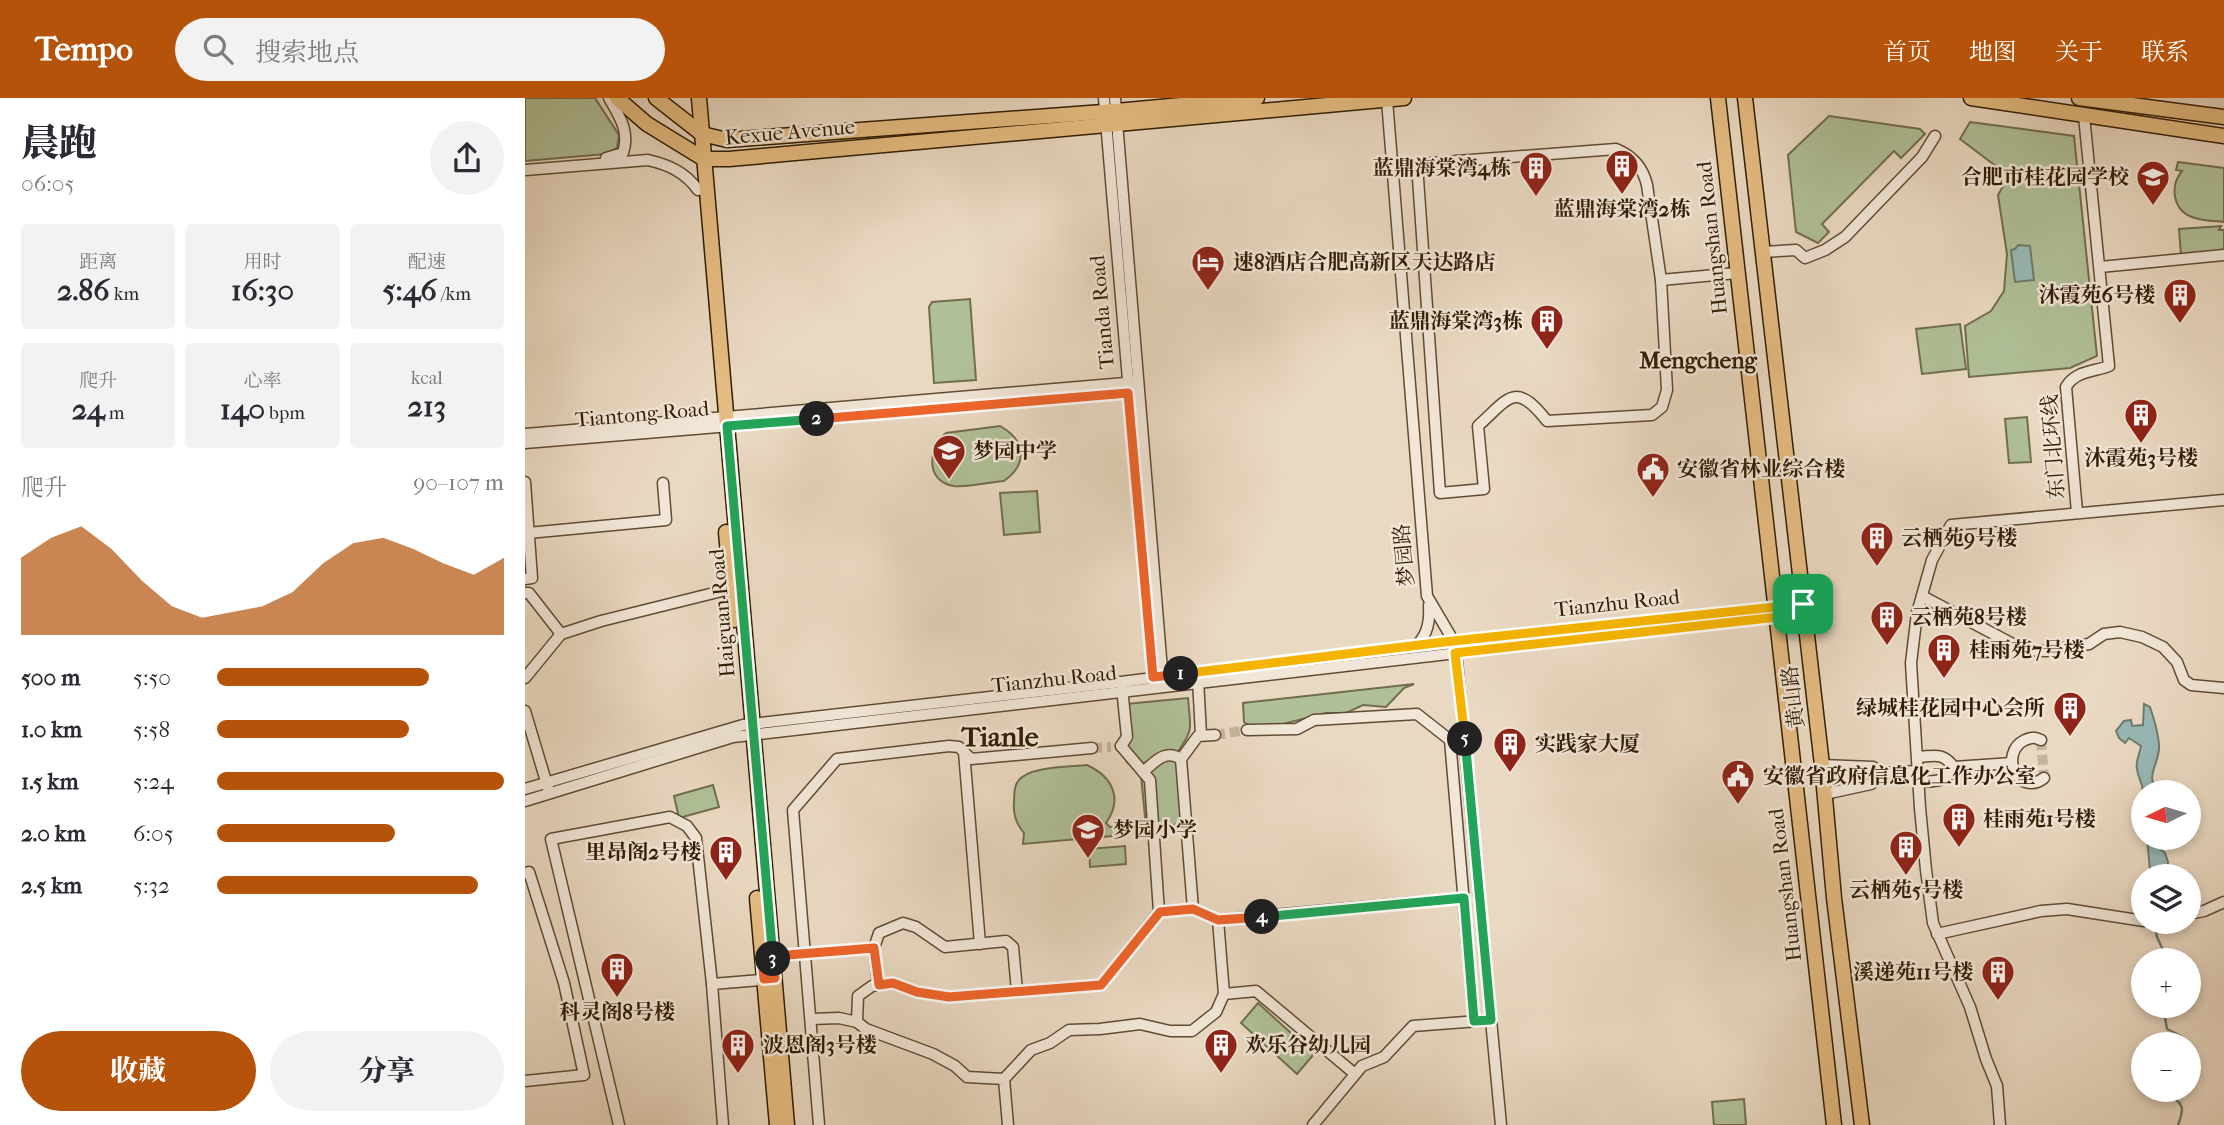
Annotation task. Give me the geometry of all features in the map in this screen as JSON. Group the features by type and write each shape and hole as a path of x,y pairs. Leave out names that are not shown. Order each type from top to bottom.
{"main road":[{"path":"617,98 647,124 699,156"},
{"name":"Kexue Avenue","path":"656,98 697,130 727,140 1257,98"},
{"name":"Haiguan Road","path":"690,98 697,130 769,979 787,1125"},
{"name":"Haiguan Road","path":"697,130 699,98"},
{"name":"Kexue Avenue","path":"699,156 729,159 963,139 1110,111 1404,98"},
{"name":"Huangshan Road","path":"1718,98 1834,1125"},
{"name":"黄山路","path":"1745,98 1822,765 1834,898 1863,1125"},
{"path":"1971,98 2224,136"},
{"path":"2079,98 2224,117"},
{"name":"Haiguan Road","path":"699,156 698,190 722,422"},
{"name":"Tianzhu Road","path":"1775,612 1804,609"},
{"name":"Haiguan Road","path":"769,979 777,1125"}],"street":[{"path":"525,164 610,157 623,153 627,140 621,118 609,98"},
{"name":"梦园路","path":"1387,100 1429,602 1454,647 1459,677 1501,1125"},
{"name":"Tianda Road","path":"1110,111 1158,683"},
{"path":"2084,116 2100,267 2224,255"},
{"path":"1763,252 1796,250 1805,258 1825,250 1845,237 1922,157 1935,136"},
{"path":"1616,149 1626,153 1645,175 1661,280 1667,390 1662,407 1652,415 1547,421 1531,401 1510,397 1478,426 1483,489 1440,493 1417,164 1616,149"},
{"path":"525,170 648,160 666,164 683,173 698,190"},
{"name":"东门北环线","path":"2077,512 2066,387 2071,378 2109,366 2100,267"},
{"path":"1661,280 1737,272"},
{"path":"1405,319 1427,316"},
{"name":"Tiantong Road","path":"525,443 722,422 1133,387"},
{"name":"Tiantong Road","path":"525,434 722,422"},
{"path":"525,482 532,578 525,579"},
{"path":"528,533 666,520 663,483"},
{"path":"2000,1125 1997,1086 1970,1007 1933,923 1926,870 1911,663 1917,613 1933,560 1951,525 2224,500"},
{"path":"525,678 561,634 601,621 736,588"},
{"path":"525,593 529,593 561,634"},
{"path":"1922,596 2024,650 2046,651 2089,644 2104,634 2120,632 2142,637 2163,647 2177,662 2184,680 2191,685 2224,688"},
{"path":"1416,646 1427,632 1429,602"},
{"name":"Tianzhu Road","path":"525,789 748,730 1158,683 1198,685 1454,647 1775,612"},
{"name":"Tianzhu Road","path":"1158,683 1197,672 1416,646 1454,647"},
{"path":"1197,672 1201,735"},
{"path":"857,1022 858,996 872,986 893,983 917,992 949,997 1101,985 1160,912 1150,780 1116,746 1126,737 1122,687"},
{"path":"525,711 550,794"},
{"path":"1247,730 1297,729 1314,720 1417,714 1450,740 1474,1021"},
{"name":"Tianzhu Road","path":"525,801 748,730"},
{"path":"1193,909 1181,759 1198,736 1215,734"},
{"path":"2041,740 2036,737 2020,742 2013,751 2012,763 2015,775 2022,782 2032,783 2045,778"},
{"path":"819,1125 793,810 837,759 949,746 959,747 971,759 1092,748"},
{"path":"964,752 980,944"},
{"path":"1143,772 1166,754 1173,754 1181,759"},
{"path":"1917,757 1936,755 1947,758 1954,767"},
{"path":"1954,767 2012,763"},
{"path":"1822,765 1873,767 1883,773 1941,780 1948,777 1954,767"},
{"path":"1825,794 1871,784 1883,773"},
{"path":"619,1125 551,839 670,817 687,826 696,838 712,984 723,1125"},
{"path":"525,873 530,872 564,983 584,1074 525,1082"},
{"path":"1160,912 1193,909 1218,920 1464,898"},
{"path":"2201,912 2224,902"},
{"path":"1937,934 2041,911 2067,909 2131,919"},
{"path":"1008,1125 1004,1079 1031,1049 1050,1043 1069,1030 1140,1024 1170,1031 1192,1031 1216,1012 1224,994 1218,920"},
{"path":"879,985 874,948 879,933 903,923 916,927 945,947 1006,941 1013,947 1017,991"},
{"path":"767,957 874,948"},
{"path":"712,984 769,979"},
{"path":"1224,994 1257,992 1355,1074"},
{"path":"811,1019 839,1018 857,1022 866,1030 933,1054 955,1066 967,1077 1004,1079"},
{"path":"1313,1125 1361,1066 1384,1057 1413,1026 1491,1020"}],"green space":[{"path":"525,98 595,98 619,135 617,148 606,154 525,161"},
{"path":"1829,116 1920,129 1925,134 1901,158 1894,151 1822,224 1829,232 1818,243 1796,232 1788,155"},
{"path":"1970,122 2074,136 2097,356 2070,368 1969,377 1965,326 1991,311 2004,291 2007,254 1998,195 2009,176 1960,139"},
{"path":"2178,162 2224,168 2224,222 2198,219 2188,215 2178,205 2175,184 2182,171 2176,170"},
{"path":"2221,226 2219,230 2224,230 2224,251 2181,255 2179,229"},
{"path":"970,299 976,380 934,383 929,307 932,302"},
{"path":"1960,324 1966,369 1922,374 1916,329"},
{"path":"2027,417 2031,462 2009,463 2005,419"},
{"path":"1000,426 1015,438 1021,452 1017,467 1004,481 953,486 938,478 932,463 933,455 940,439 946,433"},
{"path":"1037,491 1040,532 1004,535 1000,493"},
{"path":"1414,684 1404,688 1386,707 1363,705 1346,713 1326,713 1283,724 1250,726 1244,722 1243,703"},
{"path":"1188,698 1189,732 1177,753 1183,824 1146,827 1141,776 1126,761 1123,715 1126,704"},
{"path":"1087,765 1109,782 1113,790 1114,806 1106,823 1110,827 1122,827 1123,835 1023,844 1024,833 1014,811 1018,781 1031,772"},
{"path":"713,785 719,807 679,818 674,796"},
{"path":"1125,846 1126,864 1090,867 1089,849"},
{"path":"1258,1003 1314,1054 1297,1074 1241,1023"},
{"path":"1744,1099 1746,1125 1714,1125 1712,1102"}],"water":[{"path":"2018,245 2030,246 2034,280 2015,282 2011,250"},
{"path":"2144,704 2150,707 2158,737 2159,753 2152,780 2140,780 2137,760 2141,746 2129,738 2125,743 2116,731 2124,721 2131,720 2132,726 2143,725"},
{"path":"2148,850 2161,850 2165,853 2168,864 2149,864"}],"waterway":[{"path":"2156,934 2162,948"},
{"path":"2165,1018 2167,1029 2173,1032"},
{"path":"2178,1125 2182,1112 2179,1102"}],"tunnel":[{"path":"1215,735 1247,730"},
{"path":"2041,740 2044,778"},
{"path":"1092,748 1111,747"}],"place":[{"name":"蓝鼎海棠湾2栋","path":"1622,196"},
{"name":"蓝鼎海棠湾4栋","path":"1536,198"},
{"name":"合肥市桂花园学校","path":"2153,207"},
{"name":"速8酒店合肥高新区天达路店","path":"1208,292"},
{"name":"沐霞苑6号楼","path":"2180,325"},
{"name":"蓝鼎海棠湾3栋","path":"1547,351"},
{"name":"沐霞苑3号楼","path":"2141,445"},
{"name":"梦园中学","path":"949,481"},
{"name":"安徽省林业综合楼","path":"1653,499"},
{"name":"云栖苑9号楼","path":"1877,568"},
{"name":"云栖苑8号楼","path":"1887,647"},
{"name":"桂雨苑7号楼","path":"1944,680"},
{"name":"绿城桂花园中心会所","path":"2070,738"},
{"name":"实践家大厦","path":"1510,774"},
{"name":"安徽省政府信息化工作办公室","path":"1738,806"},
{"name":"桂雨苑1号楼","path":"1959,849"},
{"name":"梦园小学","path":"1088,860"},
{"name":"云栖苑5号楼","path":"1906,877"},
{"name":"里昂阁2号楼","path":"726,882"},
{"name":"科灵阁8号楼","path":"617,999"},
{"name":"溪递苑11号楼","path":"1998,1002"},
{"name":"波恩阁3号楼","path":"738,1075"},
{"name":"欢乐谷幼儿园","path":"1221,1075"}],"district":[{"name":"Mengcheng","path":"1698,360"},
{"name":"Tianle","path":"1000,736"}],"route":[{"path":"1803,604 1444,642 1153,677 1128,393 727,426 754,752 772,956 775,978 764,979 762,957 772,956 805,953 874,948 879,985 893,983 917,992 949,997 1101,985 1160,912 1193,909 1218,920 1464,898 1474,1021 1491,1020 1455,653 1804,614 1803,604"}]}
